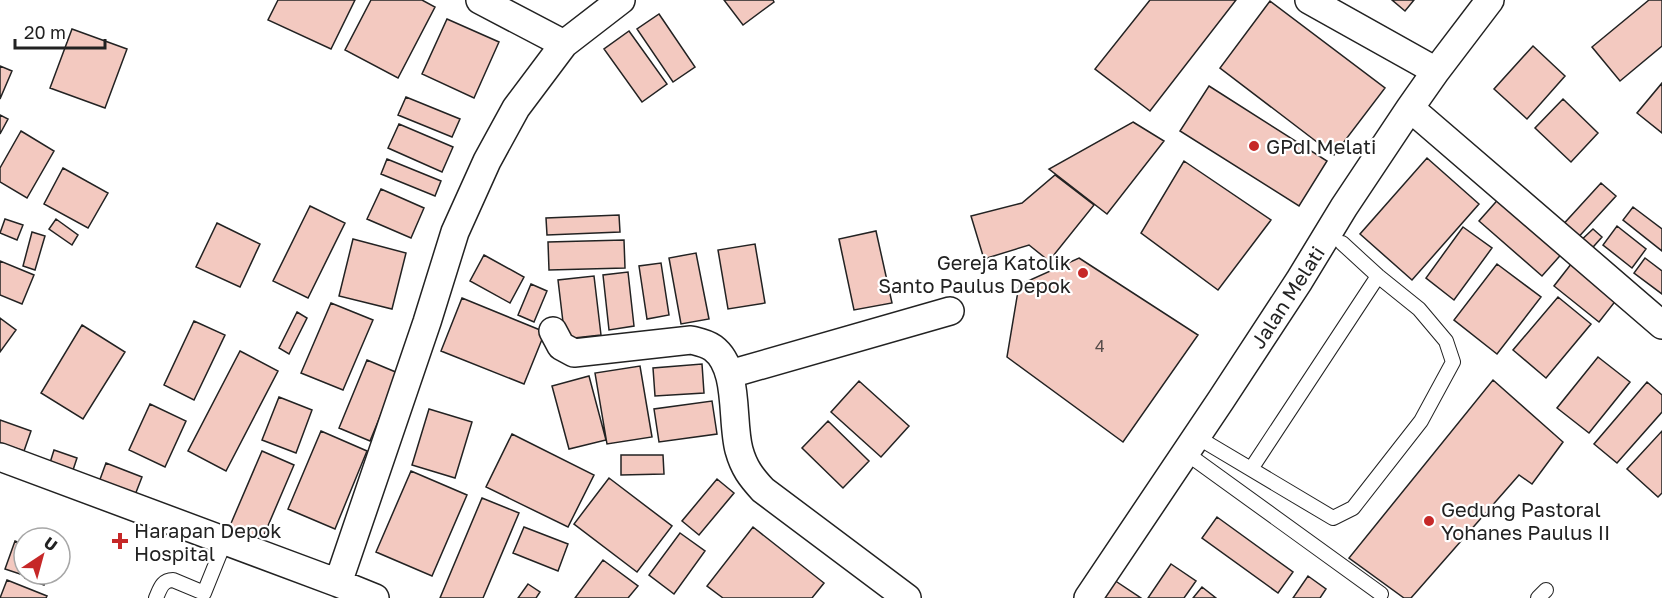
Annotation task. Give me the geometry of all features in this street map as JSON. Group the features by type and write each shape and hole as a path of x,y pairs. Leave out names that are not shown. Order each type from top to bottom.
{"street":[{"path":"480,0 564,44"},
{"path":"338,583 427,322 455,232 487,161 516,108 564,44 621,0"},
{"path":"1309,0 1436,71"},
{"name":"Jalan Melati","path":"1088,598 1299,281 1335,237 1410,108 1490,0"},
{"path":"1410,108 1662,325"},
{"path":"730,374 950,311"},
{"path":"553,331 561,346 574,352 691,340 714,349 730,374 739,450 747,472 763,490 874,589 907,598"},
{"path":"0,457 373,598"}],"lane":[{"path":"1191,445 1251,469 1333,518 1353,508 1421,421 1453,362 1446,341 1419,309 1335,237"},
{"path":"1251,469 1378,276"},
{"path":"1191,445 1381,594"},
{"path":"156,598 163,583 167,580 173,580 210,596 225,541"}],"building":[{"path":"278,0 355,0 331,49 268,20"},
{"path":"371,0 422,0 435,7 398,78 345,50"},
{"path":"724,0 773,0 774,2 743,25"},
{"path":"1150,0 1236,0 1150,111 1095,69"},
{"path":"1392,0 1414,0 1405,11"},
{"path":"1649,0 1662,0 1662,46 1620,81 1592,47"},
{"path":"1270,1 1385,88 1334,155 1220,68"},
{"path":"659,14 695,67 673,82 637,29"},
{"path":"447,19 499,42 474,98 422,74"},
{"path":"72,29 127,49 105,108 50,88"},
{"path":"629,31 667,84 642,102 604,49"},
{"path":"1533,46 1565,76 1527,119 1494,89"},
{"path":"0,66 12,71 0,99"},
{"path":"1662,83 1662,133 1637,113"},
{"name":"GPdI Melati","path":"1209,86 1327,161 1299,206 1180,131"},
{"path":"406,97 460,119 452,137 398,115"},
{"path":"1563,99 1598,133 1571,162 1535,128"},
{"path":"0,115 8,119 0,134"},
{"path":"1133,122 1164,141 1107,214 1049,169"},
{"path":"399,124 453,147 442,172 388,148"},
{"path":"21,131 54,151 27,198 0,182 0,168"},
{"path":"1427,158 1479,204 1412,280 1360,234"},
{"path":"387,159 441,181 435,196 381,174"},
{"path":"1184,161 1271,220 1218,290 1141,233"},
{"path":"63,168 108,193 88,228 44,204"},
{"path":"1055,175 1094,205 1049,261 1029,245 984,259 971,216 1022,203"},
{"path":"1601,183 1616,196 1574,242 1559,229"},
{"path":"381,189 424,208 411,238 367,219"},
{"path":"1502,195 1566,249 1542,276 1479,221"},
{"path":"310,206 345,223 308,298 273,281"},
{"path":"1633,207 1662,229 1662,251 1623,220"},
{"path":"619,215 620,232 547,235 546,218"},
{"path":"5,219 23,225 17,240 0,233"},
{"path":"56,219 78,235 72,245 49,229"},
{"path":"217,223 260,244 240,287 196,267"},
{"path":"1617,226 1646,249 1632,268 1603,245"},
{"path":"1463,227 1492,248 1454,300 1426,278"},
{"path":"1593,229 1602,237 1586,255 1576,245"},
{"path":"876,231 892,303 854,310 839,239"},
{"path":"32,232 45,236 35,270 23,266"},
{"path":"353,239 406,253 392,309 339,296"},
{"path":"624,240 625,268 549,270 548,242"},
{"path":"755,244 765,303 728,309 718,250"},
{"path":"696,253 709,319 681,324 669,258"},
{"path":"484,255 524,277 510,303 470,281"},
{"name":"Gereja Katolik Santo Paulus Depok","path":"1079,258 1198,335 1123,442 1007,357 1019,285"},
{"path":"1645,258 1662,271 1662,294 1634,273"},
{"path":"1575,259 1621,294 1599,322 1554,286"},
{"path":"0,261 34,275 22,304 0,295"},
{"path":"661,263 669,315 647,319 639,266"},
{"path":"1497,264 1541,297 1497,354 1454,320"},
{"path":"628,272 634,326 609,330 603,275"},
{"path":"594,276 601,335 565,339 558,280"},
{"path":"531,284 547,291 534,322 518,315"},
{"path":"1558,297 1591,324 1546,378 1513,350"},
{"path":"462,298 545,332 524,384 441,351"},
{"path":"331,303 373,320 343,390 301,373"},
{"path":"297,312 307,318 289,354 279,348"},
{"path":"0,318 16,330 0,352"},
{"path":"194,321 225,335 194,400 164,385"},
{"path":"82,325 125,352 83,419 41,393"},
{"path":"240,351 278,371 226,471 188,451"},
{"path":"1598,357 1630,382 1589,433 1557,408"},
{"path":"367,360 398,373 370,441 339,428"},
{"path":"702,364 704,393 655,396 653,368"},
{"path":"640,366 652,437 607,444 595,373"},
{"path":"589,376 606,440 569,449 552,386"},
{"name":"Gedung Pastoral Yohanes Paulus II","path":"1493,380 1563,442 1532,484 1519,475 1411,598 1404,598 1349,558"},
{"path":"859,381 909,426 881,457 831,412"},
{"path":"1647,382 1662,395 1662,412 1617,463 1594,444"},
{"path":"279,397 312,410 296,453 262,440"},
{"path":"712,401 717,434 659,442 654,409"},
{"path":"150,404 186,421 165,467 129,450"},
{"path":"429,409 472,422 455,478 412,465"},
{"path":"0,420 31,431 24,451 0,443"},
{"path":"828,421 869,461 843,488 802,448"},
{"path":"321,431 367,451 335,529 288,509"},
{"path":"1662,431 1662,493 1658,497 1627,469"},
{"path":"512,434 594,475 568,527 486,487"},
{"path":"54,450 77,458 72,473 49,466"},
{"path":"262,451 294,465 261,542 229,528"},
{"path":"621,455 663,455 664,474 621,475"},
{"path":"106,463 142,477 135,495 99,482"},
{"path":"411,471 467,495 432,576 376,552"},
{"path":"609,478 672,526 637,572 574,524"},
{"path":"717,479 734,493 699,535 682,521"},
{"path":"482,498 519,513 483,598 440,598"},
{"path":"1217,517 1293,572 1278,593 1202,538"},
{"path":"524,527 568,544 558,571 513,553"},
{"path":"753,527 824,583 812,598 723,598 707,586"},
{"path":"680,533 705,551 674,594 649,575"},
{"path":"12,549 12,571 5,569"},
{"path":"603,560 638,586 628,598 575,598"},
{"path":"1171,564 1196,581 1184,598 1148,598"},
{"path":"1308,576 1326,589 1320,598 1293,598"},
{"path":"1111,578 1141,598 1097,598"},
{"path":"7,580 12,582 12,586 22,586 47,596 46,598 0,598"},
{"path":"528,584 540,592 536,598 518,598"},
{"path":"1202,587 1216,598 1193,598"}],"place":[{"name":"GPdI Melati","path":"1254,146"},
{"name":"Gereja Katolik Santo Paulus Depok","path":"1083,273"},
{"name":"Gedung Pastoral Yohanes Paulus II","path":"1429,521"},
{"name":"Harapan Depok Hospital","path":"120,541"}]}
